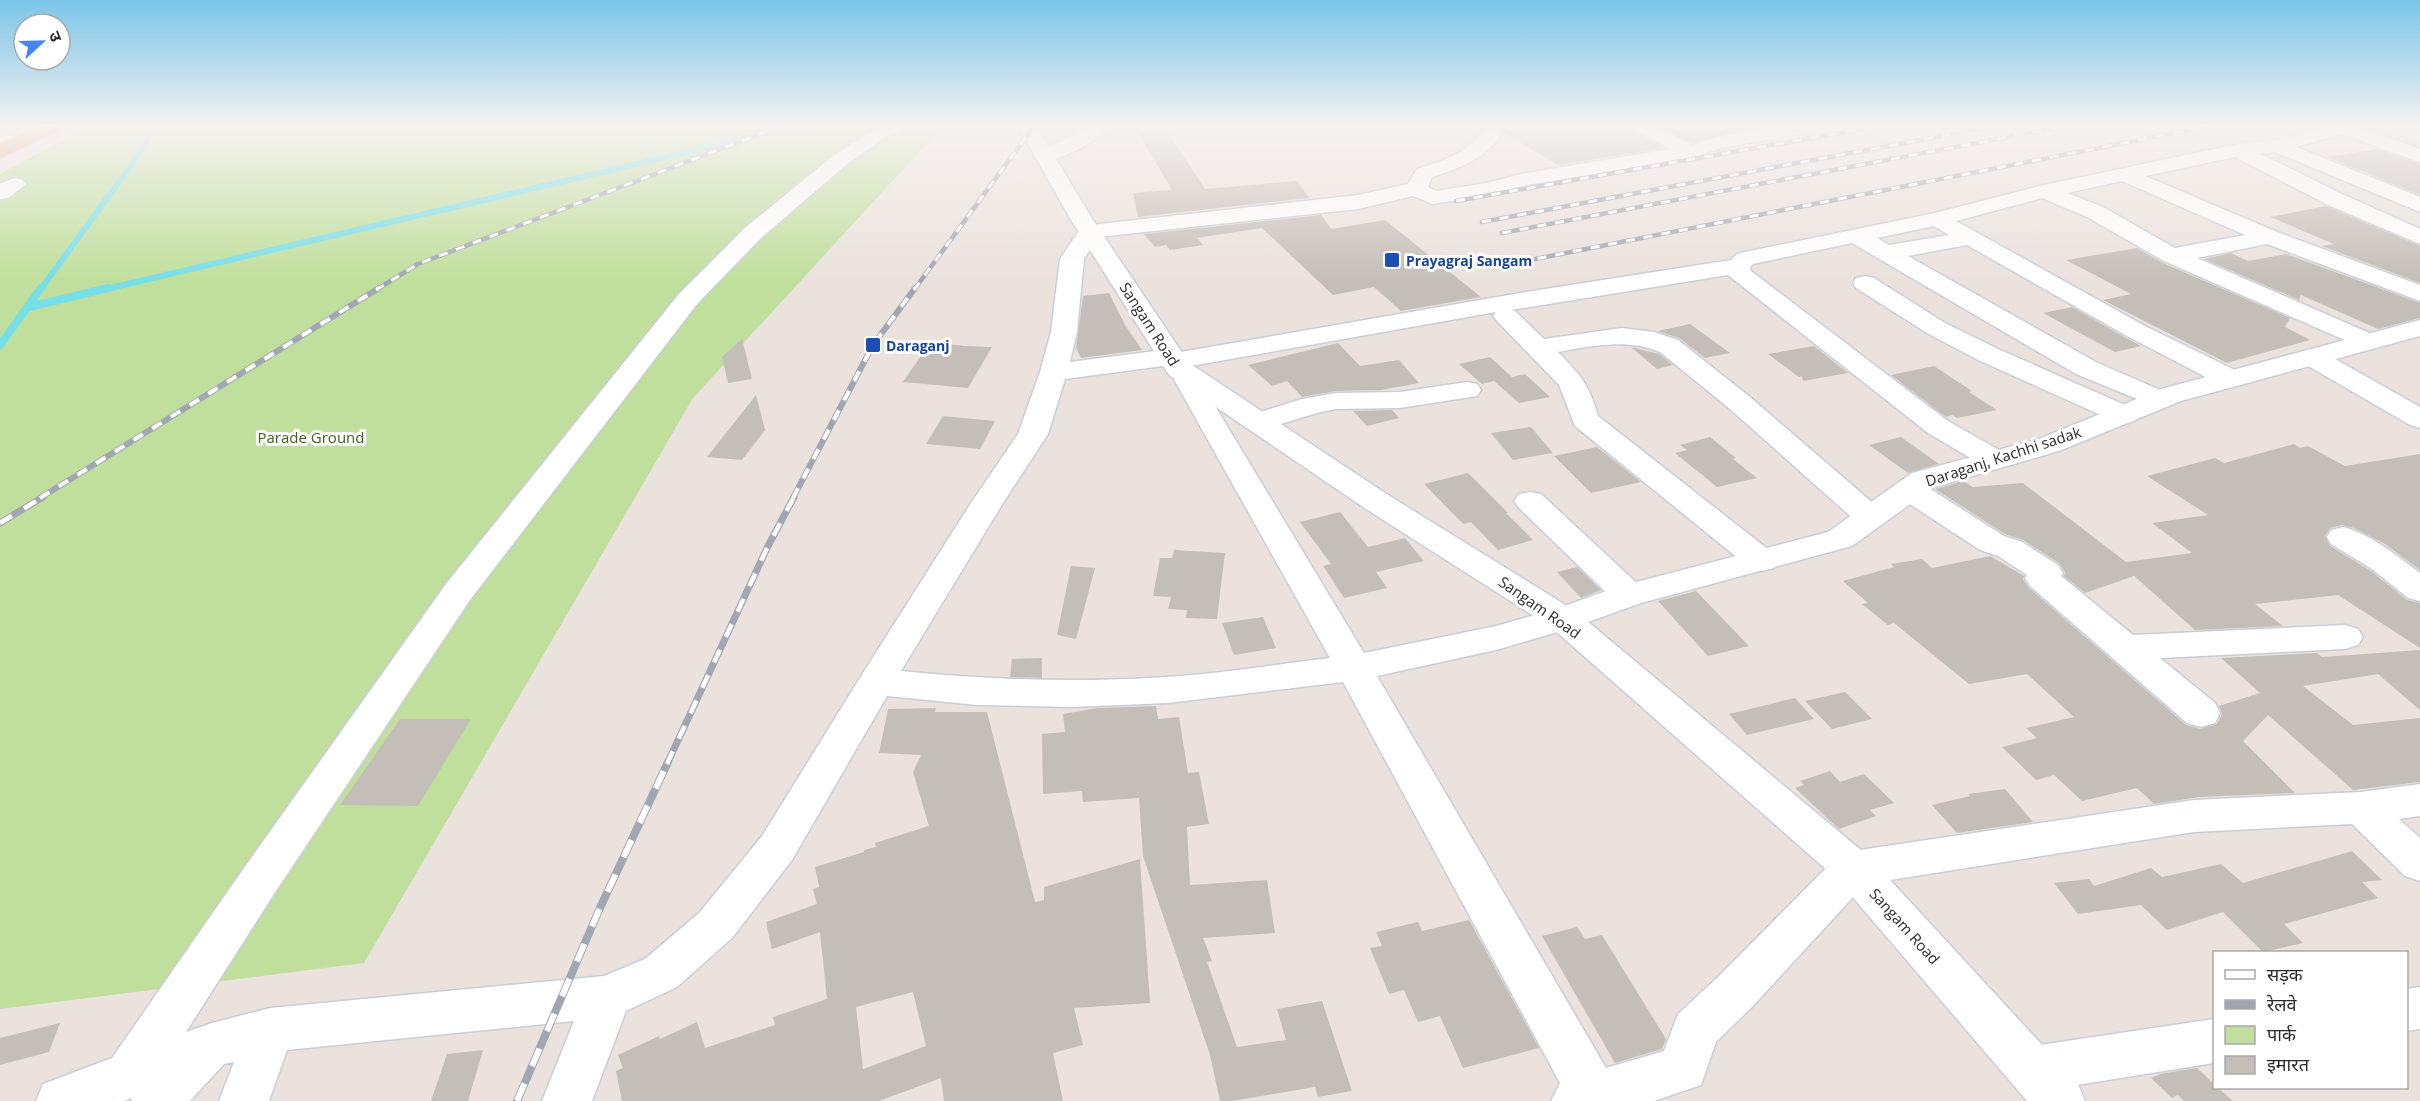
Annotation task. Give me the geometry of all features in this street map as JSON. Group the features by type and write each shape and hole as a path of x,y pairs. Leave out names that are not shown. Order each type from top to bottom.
{"street":[{"path":"143,1088 257,884 458,592 688,299 754,232 819,177"},
{"name":"Sangam Road","path":"1058,177 1174,362 1374,500 1563,619 1853,868 2046,1085"},
{"path":"1416,189 1422,177"},
{"path":"61,1101 143,1088 212,1045 270,1030 608,997 661,973 716,926 777,848 876,682 987,503 1033,434 1054,372 1064,332 1072,259 1090,231 1358,202 1416,189 1433,198 1488,189 1536,177"},
{"path":"1054,372 1174,362 1407,322 1597,286 1738,266 1745,259 1937,219 2044,191 2114,177"},
{"path":"2131,177 2269,237 2420,294"},
{"path":"2292,177 2420,237"},
{"path":"2353,177 2420,205"},
{"path":"2044,191 2094,212 2172,256 2365,341"},
{"path":"1937,219 2083,299 2136,331 2231,379"},
{"path":"1856,236 2086,368 2159,400"},
{"path":"2172,256 2269,237"},
{"path":"1886,253 1970,238"},
{"path":"1738,266 1740,274 1938,427 1995,460"},
{"path":"1865,283 1936,328 1987,354 2124,415"},
{"path":"1506,316 1577,390 1585,420 1762,561"},
{"name":"Daraganj, Kachhi sadak","path":"876,682 977,692 1071,694 1168,690 1354,668 1496,638 1563,619 1629,595 1840,539 1923,480 2049,445 2159,400 2365,341 2420,328"},
{"path":"1538,348 1629,335 1656,339 1669,346 1740,402 1870,518"},
{"path":"2312,357 2420,420"},
{"path":"1174,362 1354,668 1589,1099 1683,1069 1695,1030 1736,992 1853,868 2194,816 2361,807 2420,800"},
{"path":"1258,422 1312,405 1335,401 1400,400 1467,390"},
{"path":"1910,490 1992,543 2010,549 2046,573 2042,578 2201,713"},
{"path":"1530,501 1629,595"},
{"path":"2343,537 2384,562 2420,590"},
{"path":"2125,648 2345,637"},
{"path":"2361,807 2420,864"},
{"path":"567,1101 608,997"},
{"path":"244,1101 270,1030"},
{"path":"2046,1085 2213,1041"}],"green space":[{"name":"Parade Ground","path":"0,177 896,177 693,398 364,963 0,1009"}],"building":[{"path":"1165,177 1197,177 1205,189 1297,181 1309,198 1138,217 1133,193 1172,190"},
{"path":"2377,177 2420,177 2420,195"},
{"path":"2326,206 2420,246 2420,283 2322,246 2334,244 2270,217"},
{"path":"1321,215 1331,229 1385,220 1481,297 1401,311 1374,287 1333,295 1262,228 1197,238 1203,245 1170,250 1166,245 1155,247 1144,234"},
{"path":"2137,248 2163,263 2290,318 2285,327 2310,340 2227,363 2103,300 2131,294 2066,260"},
{"path":"2231,253 2248,261 2286,254 2420,303 2420,318 2378,329 2301,295 2299,300 2204,259"},
{"path":"1109,293 1125,325 1142,350 1081,358 1076,348 1083,296"},
{"path":"2072,307 2141,346 2115,352 2043,313"},
{"path":"1690,324 1730,353 1705,358 1679,338 1658,331"},
{"path":"742,339 752,379 728,383 722,357"},
{"path":"939,343 992,347 968,388 903,382 927,347 936,348"},
{"path":"1338,343 1360,366 1399,360 1419,383 1381,390 1336,391 1302,397 1287,381 1272,386 1248,365"},
{"path":"1814,346 1848,373 1803,381 1802,376 1799,377 1768,354"},
{"path":"1631,347 1659,354 1673,365 1657,369"},
{"path":"1490,357 1512,377 1525,374 1550,397 1519,403 1494,381 1482,384 1459,364"},
{"path":"1934,366 1997,410 1957,418 1952,415 1946,417 1891,375"},
{"path":"756,395 765,430 742,460 707,457"},
{"path":"1392,410 1399,418 1367,426 1353,411"},
{"path":"943,416 995,421 980,449 926,444"},
{"path":"1531,427 1553,453 1513,460 1491,433"},
{"path":"1710,437 1757,478 1717,487 1675,453 1687,450 1680,445"},
{"path":"1901,437 1939,464 1908,473 1869,445"},
{"path":"2294,444 2300,448 2308,446 2345,466 2420,454 2420,570 2385,544 2354,528 2342,525 2330,528 2325,536 2330,546 2371,571 2407,600 2420,603 2420,648 2338,595 2255,604 2283,626 2195,630 2134,576 2085,593 2064,576 2065,572 2059,563 2023,540 2005,534 1935,489 1963,481 1973,487 2023,483 2126,562 2192,553 2152,523 2208,515 2147,476 2215,458 2224,463"},
{"path":"1597,447 1641,482 1591,493 1554,456"},
{"path":"1468,473 1533,540 1498,550 1471,522 1463,524 1424,484"},
{"path":"1340,512 1368,547 1405,538 1424,561 1376,572 1387,588 1344,598 1323,566 1331,564 1300,522"},
{"path":"1174,550 1225,553 1217,619 1186,618 1187,610 1168,609 1171,597 1153,596 1160,558 1172,558"},
{"path":"1990,556 2024,576 2023,579 2029,588 2186,725 2200,729 2217,724 2222,714 2219,706 2260,693 2221,658 2317,653 2322,657 2420,650 2420,710 2378,674 2303,686 2353,725 2420,718 2420,782 2353,790 2268,715 2243,741 2295,793 2199,797 2154,804 2137,788 2082,801 2054,775 2036,780 2002,747 2037,738 2026,728 2074,717 2027,674 1969,684 1894,623 1888,625 1862,604 1868,603 1843,581 1894,567 1891,564 1922,559 1932,568"},
{"path":"1071,566 1095,568 1076,639 1057,635"},
{"path":"1577,567 1601,590 1581,598 1557,572"},
{"path":"1696,591 1749,646 1708,656 1658,601"},
{"path":"1263,617 1276,648 1234,655 1222,623"},
{"path":"1042,658 1042,678 1010,677 1012,659"},
{"path":"1845,692 1872,719 1832,729 1805,701"},
{"path":"1795,698 1814,719 1747,735 1729,714"},
{"path":"1156,706 1158,719 1179,717 1188,773 1199,772 1209,824 1187,827 1190,885 1267,880 1275,933 1203,938 1212,961 1207,962 1237,1047 1286,1040 1277,1009 1322,1001 1352,1091 1318,1097 1315,1087 1220,1101 1210,1055 1143,856 1139,798 1083,802 1082,791 1043,794 1042,734 1065,732 1063,714 1097,708"},
{"path":"936,708 935,712 987,712 1035,902 1044,900 1044,887 1140,859 1150,1003 1074,1008 1083,1045 1053,1053 1063,1101 944,1101 941,1078 879,1101 622,1101 616,1071 623,1068 618,1055 697,1022 705,1048 775,1025 773,1017 827,999 820,932 772,949 766,922 817,904 813,889 819,887 815,867 864,852 864,850 876,847 875,843 929,826 913,772 921,755 879,753 888,709","holes":["913,992 926,1046 863,1069 856,1007"]},
{"path":"400,719 471,719 418,806 340,805"},
{"path":"1830,771 1840,782 1864,774 1894,803 1870,810 1876,816 1839,829 1795,788 1804,785 1800,781"},
{"path":"2005,789 2033,822 1957,833 1932,805 1970,796 1968,794"},
{"path":"2352,851 2382,880 2362,882 2378,898 2284,924 2303,943 2267,951 2262,951 2223,912 2167,930 2141,905 2078,914 2054,883 2089,879 2094,886 2151,868 2162,877 2221,864 2243,883"},
{"path":"1469,920 1539,1048 1463,1068 1440,1016 1418,1022 1404,990 1389,994 1370,948 1382,946 1376,932 1418,922 1422,931"},
{"path":"1577,927 1585,939 1602,935 1666,1039 1662,1049 1615,1063 1542,936"},
{"path":"60,1023 49,1052 0,1065 0,1038"},
{"path":"483,1050 468,1101 431,1101 447,1054"},
{"path":"2197,1068 2213,1083 2213,1089 2219,1089 2233,1101 2184,1101 2178,1095 2172,1098 2151,1078 2160,1074"}],"waterway":[{"path":"40,290 122,177"},
{"path":"102,290 580,177"},
{"path":"0,345 41,288"},
{"path":"29,307 108,288"}],"railway":[{"path":"376,290 418,264 646,177"},
{"path":"914,290 996,177"},
{"path":"1456,201 1589,177"},
{"path":"1482,222 1720,177"},
{"path":"1502,233 1795,177"},
{"path":"1520,262 1949,177"},
{"path":"40,498 379,288"},
{"path":"793,498 873,345 915,288"},
{"path":"0,523 43,497"},
{"path":"667,764 768,546 794,497"},
{"path":"517,1101 599,910 668,762"}],"place":[{"name":"Prayagraj Sangam","path":"1392,260"},
{"name":"Daraganj","path":"873,345"}]}
